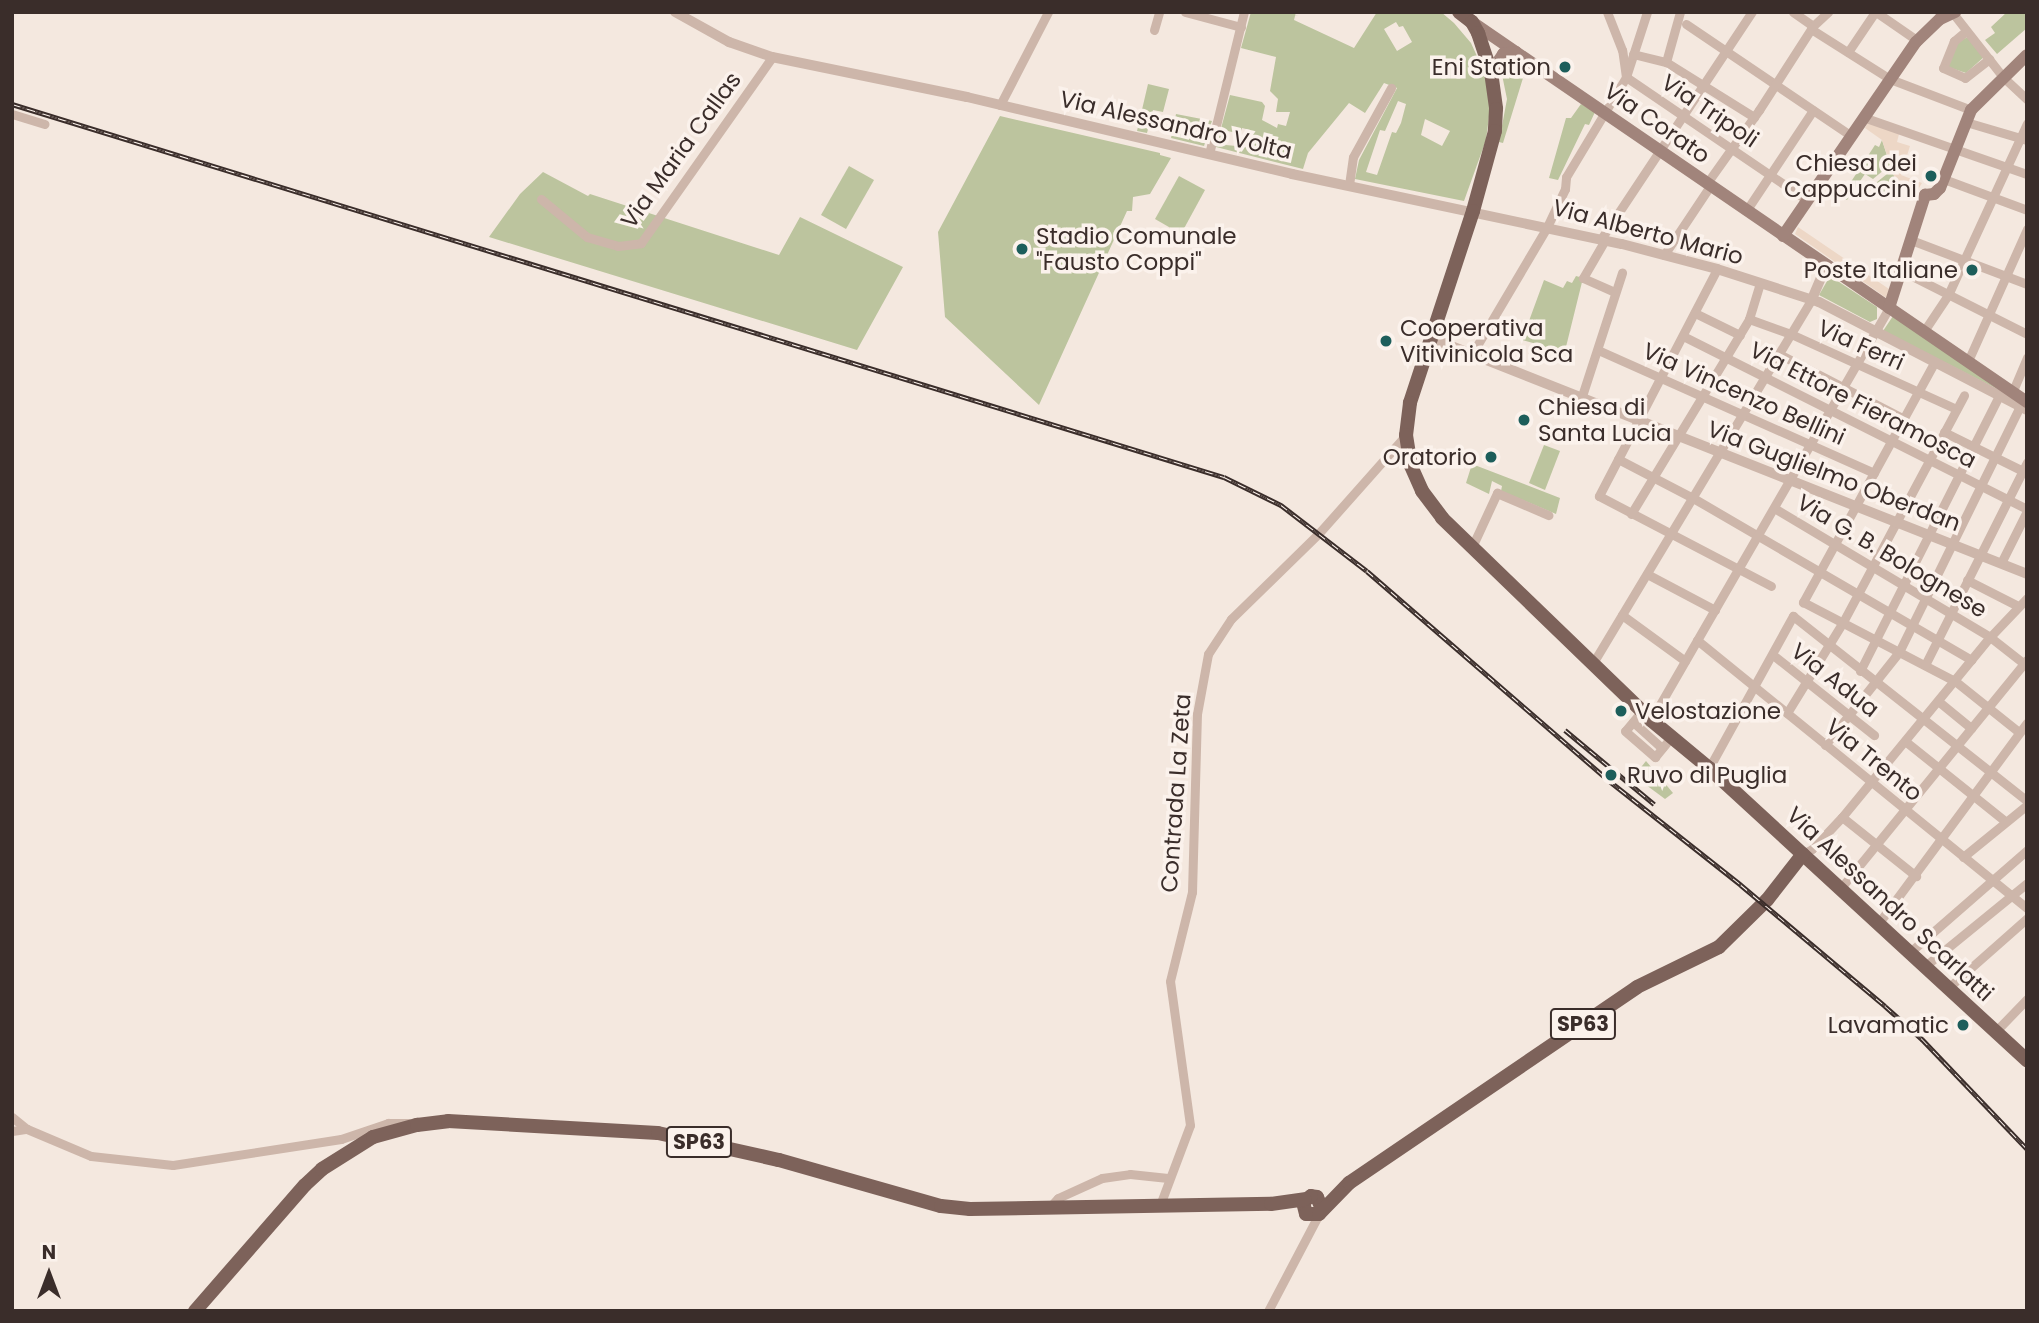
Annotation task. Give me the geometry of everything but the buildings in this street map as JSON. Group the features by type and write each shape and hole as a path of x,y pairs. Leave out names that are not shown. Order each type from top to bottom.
{"main road":[{"path":"1459,12 1472,22"},
{"path":"1783,236 1850,135 1918,41 1940,19 1953,13"},
{"name":"Via Corato","path":"1472,22 1968,361 2005,394 2024,406"},
{"name":"Via Alessandro Scarlatti","path":"1472,22 1491,72 1496,109 1495,131 1473,211 1410,404 1406,435 1411,466 1422,491 1442,517 1593,663 1667,742 1709,768 2027,1060"},
{"path":"1491,72 1503,54 1516,52"},
{"path":"1889,308 1925,195 1934,194 1940,188 1941,178 1969,116 2003,77 2027,55"},
{"name":"SP63","path":"195,1311 305,1185 344,1154 373,1137 417,1125 472,1120 637,1130 779,1160 941,1206 970,1209 1271,1204 1312,1207 1637,987 1719,947 1767,900 1803,854"}],"street":[{"name":"Via Alessandro Volta","path":"675,12 729,42 772,57 870,76 1349,186 1473,211"},
{"path":"1000,105 1048,12"},
{"path":"1154,30 1159,12"},
{"path":"1185,12 1241,27"},
{"path":"1209,154 1244,12"},
{"path":"1607,12 1622,50 1626,77"},
{"path":"1472,354 1566,190 1566,177 1603,110 1626,77 1647,12"},
{"path":"1666,62 1680,12"},
{"path":"1615,292 1583,278 1603,240 1659,150 1706,85 1752,12"},
{"path":"1793,12 1890,79 2023,139"},
{"path":"1848,52 1876,12 1918,41"},
{"path":"1664,255 1822,13"},
{"path":"1953,13 2003,77 2027,99"},
{"path":"1686,24 1850,135"},
{"path":"1966,31 1954,41 1943,68 1965,78 1989,59"},
{"path":"1633,54 1666,62 1754,117"},
{"name":"Via Maria Callas","path":"541,199 587,237 618,246 641,243 772,57"},
{"name":"Via Tripoli","path":"1626,77 1807,200"},
{"path":"1349,186 1353,157 1391,88"},
{"path":"1746,211 1813,110"},
{"path":"12,114 44,124"},
{"path":"1863,117 2027,174"},
{"path":"1924,331 1948,295 2023,139 2027,124"},
{"path":"1941,178 2027,210"},
{"name":"Via Alberto Mario","path":"1473,211 1664,255 1812,299 1934,363 2005,394"},
{"path":"1968,361 2006,276 2023,246 2027,229"},
{"path":"1911,240 2027,284"},
{"path":"1593,663 1812,299 1823,261"},
{"path":"1717,269 1599,496 1771,586"},
{"path":"1902,271 2027,334"},
{"path":"1581,399 1622,273"},
{"path":"1631,513 1749,320 1760,284"},
{"path":"1667,742 1655,757 1625,731 1642,718 1685,661 1832,411 1889,308"},
{"path":"1695,313 1740,335"},
{"name":"Via Ferri","path":"1749,320 1791,334 1956,409"},
{"name":"Via Ettore Fieramosca","path":"1683,336 2027,510"},
{"name":"Via Guglielmo Oberdan","path":"1431,338 2027,575"},
{"name":"Via Vincenzo Bellini","path":"1598,351 1874,473"},
{"path":"1779,354 1905,419"},
{"path":"1860,671 1972,446 2027,357"},
{"path":"1934,363 1803,602 1955,681 2019,732"},
{"path":"1787,713 1843,622 1964,396"},
{"path":"1825,745 1899,652 2024,406"},
{"path":"1925,665 2025,468 1944,432"},
{"name":"Contrada La Zeta","path":"1160,1205 1190,1125 1170,975 1192,892 1197,714 1208,654 1231,619 1319,533 1406,435"},
{"path":"1618,459 1693,498 1756,538 1971,660"},
{"path":"1472,547 1497,493 1548,515"},
{"name":"Via G. B. Bolognese","path":"1774,508 1990,637 2026,663"},
{"path":"2001,563 2027,510"},
{"path":"1647,574 1715,610"},
{"path":"1967,580 2018,606"},
{"path":"1803,854 1812,849 1842,817 1990,637 2027,598"},
{"path":"1622,615 1685,661"},
{"path":"1709,768 1793,616 1828,647 2026,800 1963,857"},
{"name":"Via Trento","path":"1698,640 2027,908"},
{"name":"Via Adua","path":"1773,655 1874,735"},
{"path":"1840,889 2026,663"},
{"path":"1938,701 1971,729"},
{"path":"1878,924 1943,840 2027,723"},
{"path":"1905,741 2005,821"},
{"path":"1842,817 1916,876"},
{"path":"1909,953 2027,850"},
{"path":"1924,967 2027,883"},
{"path":"1948,988 2027,918"},
{"path":"1995,1032 2027,999"},
{"path":"12,1117 27,1129 91,1156 173,1165 341,1139 388,1123 417,1125"},
{"path":"12,1131 27,1129"},
{"path":"341,1139 344,1154"},
{"path":"1049,1208 1058,1198 1102,1178 1130,1174 1168,1178"},
{"path":"1268,1311 1305,1236 1312,1207"}],"green space":[{"path":"1251,12 1296,12 1294,20 1354,48 1377,12 1441,12 1471,43 1486,76 1490,109 1486,140 1464,201 1355,179 1359,160 1397,88 1384,83 1365,113 1349,103 1308,153 1303,169 1216,147 1230,95 1262,102 1265,106 1262,120 1277,128 1278,124 1286,126 1290,112 1276,112 1278,99 1270,91 1276,57 1241,48","holes":["1396,22 1399,27 1403,26 1412,42 1397,51 1384,29","1398,101 1406,104 1401,123 1396,133 1392,132 1377,175 1366,172 1380,130 1385,131","1425,119 1450,131 1442,146 1421,135","1242,128 1250,130 1246,147 1226,145 1228,131 1240,134"]},
{"path":"2007,12 2027,12 2027,28 1997,54 1985,40 1995,33 1991,27"},
{"path":"1968,37 1984,57 1966,73 1948,67 1957,42"},
{"path":"1513,55 1527,65 1503,143 1499,142 1507,99 1500,65"},
{"path":"1148,84 1169,89 1163,112 1153,110 1147,133 1137,131"},
{"path":"1581,104 1595,112 1589,125 1585,124 1558,180 1549,178 1566,118 1571,118"},
{"path":"1176,114 1212,121 1210,126 1182,123 1180,134 1207,137 1204,146 1171,138"},
{"name":"Stadio Comunale \"Fausto Coppi\"","path":"1000,116 1160,153 1171,158 1150,194 1133,197 1132,211 1127,211 1039,405 945,317 938,232"},
{"path":"1882,140 1890,165 1873,179 1865,174 1847,200 1841,197 1875,145 1879,147"},
{"path":"849,166 874,180 846,229 821,215"},
{"path":"1892,170 1898,200 1884,194 1877,182"},
{"path":"543,172 588,196 590,194 779,255 800,217 903,267 857,350 489,237 520,194"},
{"path":"1179,176 1205,190 1181,234 1155,219"},
{"path":"1576,276 1583,278 1564,355 1536,348 1533,343 1522,340 1544,280 1563,288 1567,281 1572,283"},
{"path":"1830,276 1877,307 1877,319 1870,322 1819,295"},
{"path":"1893,316 2005,393 1883,331"},
{"path":"1544,445 1560,451 1545,490 1529,483"},
{"path":"1472,464 1560,498 1556,514 1501,491 1502,486 1492,481 1489,494 1466,483"},
{"path":"1646,761 1673,793 1665,799 1634,776"}],"shaded area":[{"path":"1868,122 1899,134 1897,142 1910,146 1901,175 1922,183 1917,191 1897,185 1882,140 1865,128"},
{"path":"1798,227 1889,289 1888,299 1795,234"}],"railway":[{"path":"12,104 1224,477 1281,505 1367,571 1607,779 1741,885 1885,1006 1922,1039 2027,1149"},
{"path":"1565,730 1654,804"}],"place":[{"name":"Eni Station","path":"1565,67"},
{"name":"Chiesa dei Cappuccini","path":"1931,176"},
{"name":"Stadio Comunale \"Fausto Coppi\"","path":"1022,249"},
{"name":"Poste Italiane","path":"1972,270"},
{"name":"Cooperativa Vitivinicola Sca","path":"1386,341"},
{"name":"Chiesa di Santa Lucia","path":"1524,420"},
{"name":"Oratorio","path":"1491,457"},
{"name":"Velostazione","path":"1621,711"},
{"name":"Ruvo di Puglia","path":"1611,775"},
{"name":"Lavamatic","path":"1963,1025"}]}
